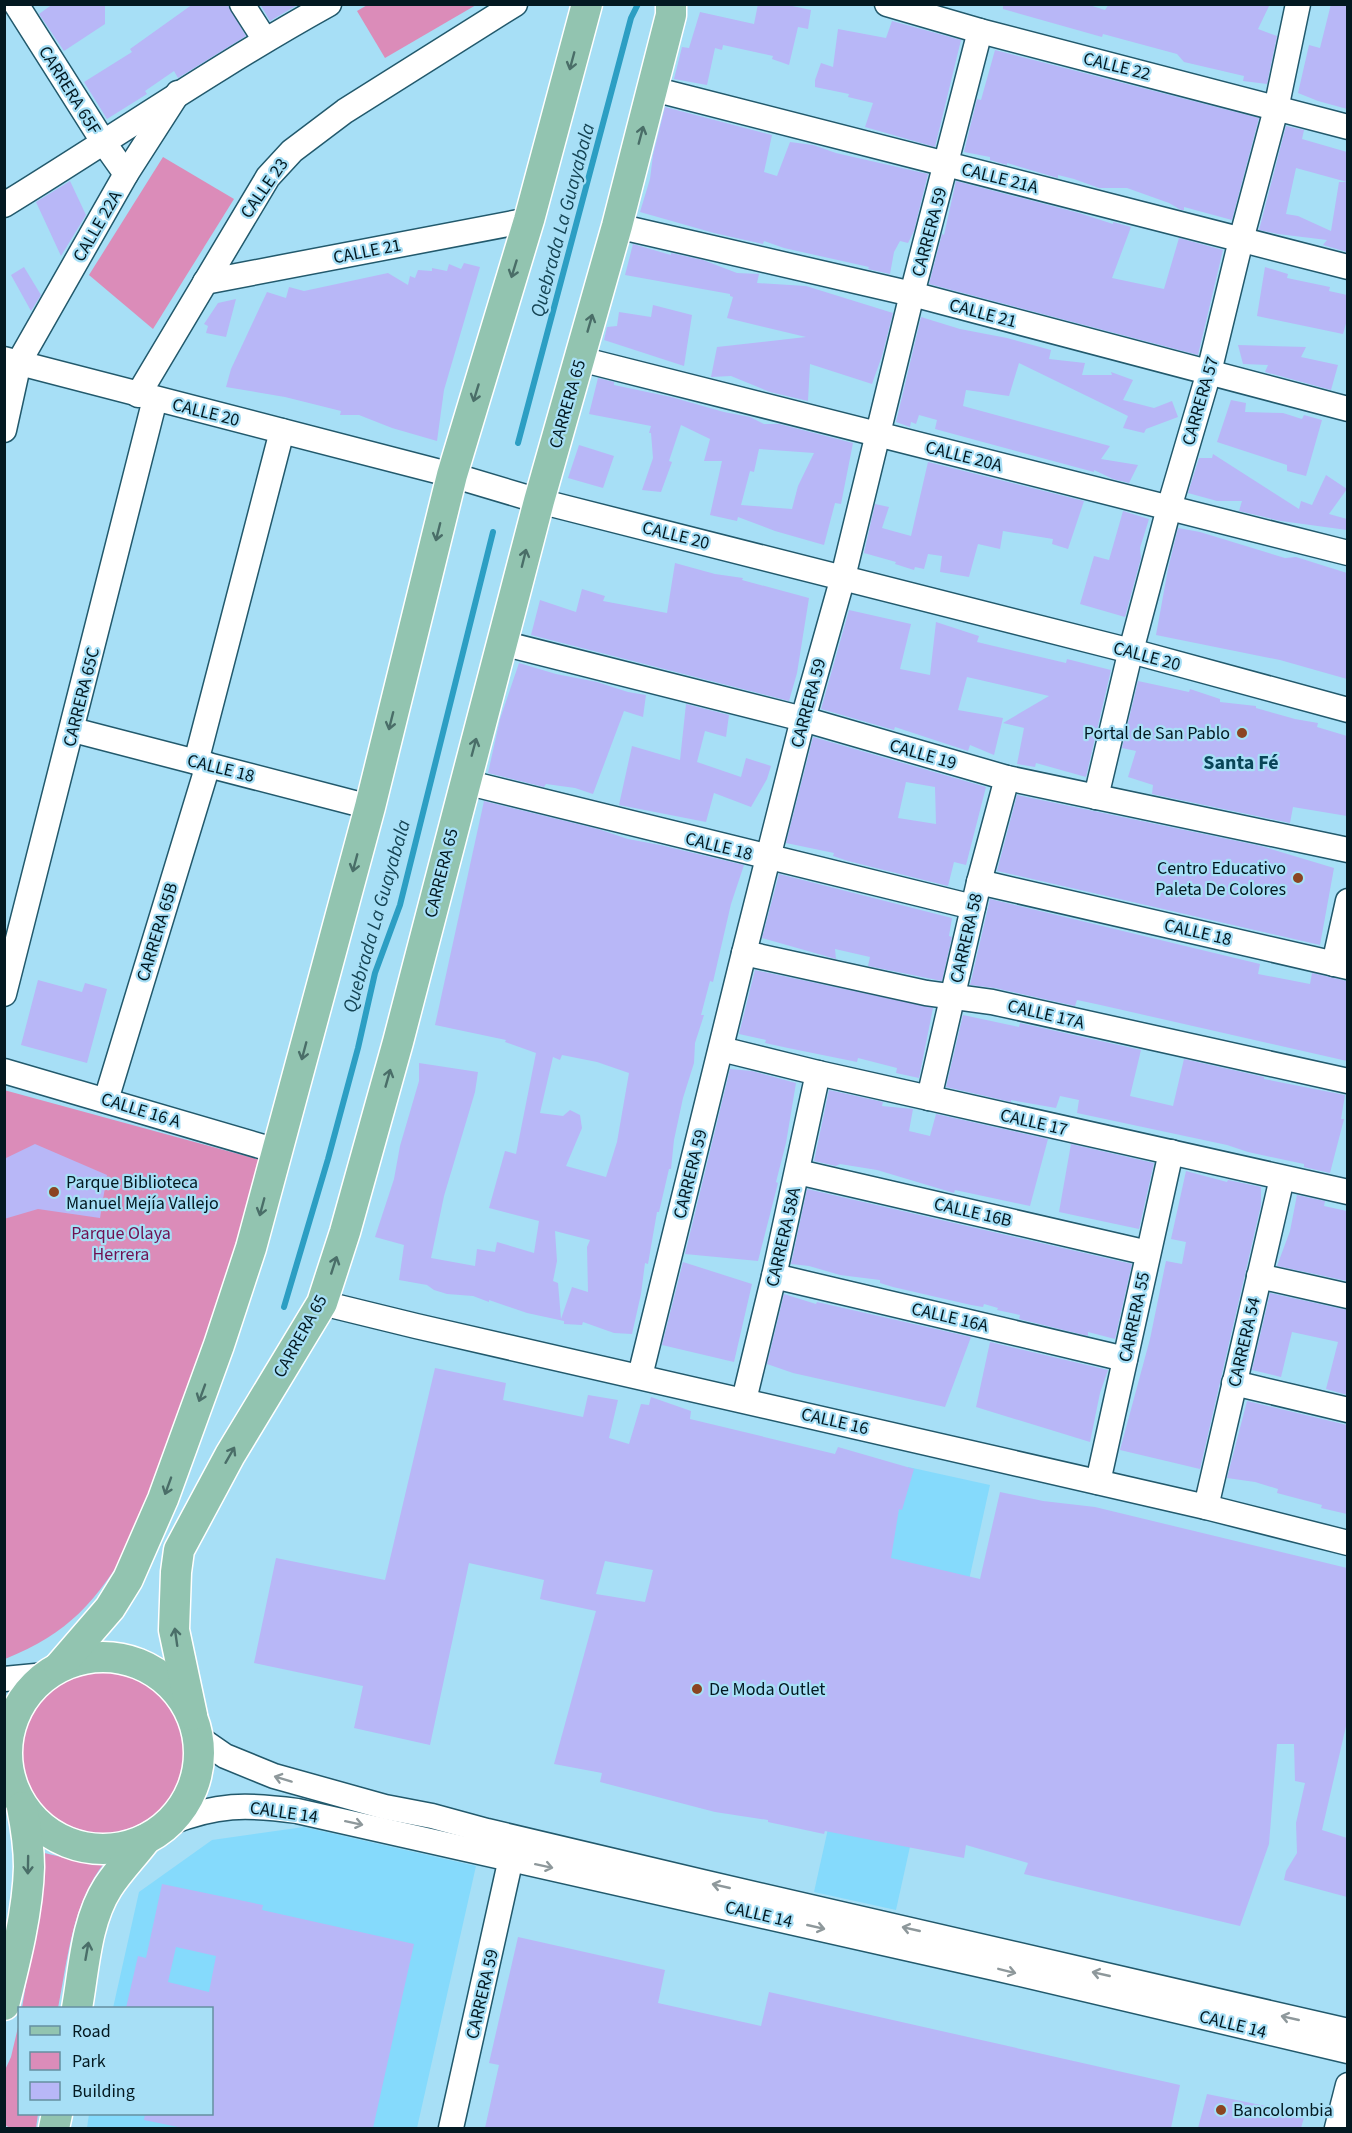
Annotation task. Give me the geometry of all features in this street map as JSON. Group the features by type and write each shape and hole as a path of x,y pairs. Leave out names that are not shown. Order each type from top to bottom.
{"main road":[{"path":"4,2005 20,1932 29,1869 28,1838 12,1788 6,1757 8,1734 15,1711 28,1691 52,1671 110,1608 128,1579 163,1500 219,1345 251,1248 370,807 452,475 529,220 586,4"},
{"name":"CARRERA 65","path":"196,1726 174,1630 179,1550 230,1455 322,1303 345,1232 398,1042 539,501 617,226 674,8"},
{"path":"52,1671 84,1658 110,1656 136,1662 159,1674 178,1692 196,1726 200,1760 191,1794 181,1810 158,1831 108,1888 98,1908 92,1923 77,2007"},
{"path":"12,1788 37,1824 56,1838 78,1846 101,1850 124,1847 158,1831"}],"street":[{"name":"CARRERA 65F","path":"16,4 126,174"},
{"path":"242,4 265,40"},
{"path":"4,205 104,143 178,93 329,4"},
{"name":"CALLE 23","path":"147,397 205,282 268,177 292,151 345,111 515,4"},
{"name":"CALLE 22","path":"887,4 980,31 1347,127"},
{"name":"CARRERA 57","path":"1096,797 1131,651 1169,508 1209,372 1240,240 1275,108 1298,4"},
{"name":"CARRERA 59","path":"640,1376 803,719 843,577 912,294 980,31"},
{"name":"CALLE 21A","path":"653,89 1347,267"},
{"name":"CALLE 22A","path":"4,430 12,360 178,93"},
{"name":"CALLE 21","path":"205,282 529,220"},
{"name":"CALLE 21","path":"617,226 912,294 1347,409"},
{"path":"4,341 12,360"},
{"name":"CALLE 20A","path":"580,359 1347,553"},
{"name":"CALLE 20","path":"12,360 452,475 539,501 1131,651 1347,710"},
{"name":"CARRERA 65C","path":"4,994 73,730 147,397"},
{"name":"CARRERA 65B","path":"106,1100 202,763 282,431"},
{"name":"CALLE 19","path":"502,643 803,719 1007,778 1347,850"},
{"name":"CALLE 18","path":"73,730 370,807"},
{"name":"CARRERA 58","path":"929,1098 979,882 1007,778"},
{"name":"CALLE 18","path":"465,782 973,907"},
{"name":"CALLE 18","path":"979,882 1341,965"},
{"path":"1341,965 1347,901"},
{"name":"CALLE 17A","path":"744,953 926,993 992,1002 1347,1082"},
{"name":"CALLE 17","path":"721,1049 1282,1178 1346,1185"},
{"name":"CALLE 16 A","path":"4,1071 277,1151"},
{"name":"CARRERA 58A","path":"744,1400 798,1172 818,1073"},
{"name":"CARRERA 55","path":"1098,1482 1171,1152"},
{"name":"CALLE 16B","path":"798,1172 1148,1253"},
{"name":"CARRERA 54","path":"1206,1507 1282,1178"},
{"name":"CALLE 16A","path":"774,1275 1125,1359"},
{"path":"1259,1276 1347,1296"},
{"name":"CALLE 16","path":"322,1303 1206,1507 1347,1542"},
{"path":"1234,1383 1347,1410"},
{"path":"4,1679 52,1671"},
{"name":"CALLE 14","path":"196,1726 225,1756 274,1776 377,1805 1347,2031"},
{"name":"CALLE 14","path":"158,1831 198,1812 223,1807 271,1807 297,1811 999,1969 1347,2051"},
{"name":"CARRERA 59","path":"451,2128 511,1858"}],"shaded area":[{"path":"908,1467 990,1485 896,1910 814,1892"},
{"path":"304,1827 476,1866 417,2128 87,2128 89,2115 213,2115 213,2007 113,2007 139,1892 212,1840"}],"green space":[{"path":"369,4 476,5 385,58 357,11"},
{"path":"163,157 234,199 153,329 89,275"},
{"name":"Parque Olaya Herrera","path":"4,1090 268,1162 212,1341 131,1543 106,1582 79,1613 47,1638 5,1659"},
{"path":"103,1671 119,1672 134,1677 161,1694 178,1721 183,1736 183,1768 178,1783 161,1810 134,1827 119,1832 103,1833 87,1832 72,1827 45,1810 28,1783 23,1768 22,1752 23,1736 28,1721 45,1694 72,1677 87,1672"},
{"path":"40,1852 70,1859 105,1862 85,1895 78,1913 58,2007 22,2007 39,1905"},
{"path":"18,2027 18,2115 38,2115 36,2128 10,2128 5,2125 5,2070 11,2057"}],"building":[{"path":"53,4 105,4 105,24 64,51 39,14"},
{"path":"193,4 227,4 246,36 178,78 174,71 145,91 147,94 107,119 84,82 132,52 130,49"},
{"path":"260,4 299,4 270,21"},
{"path":"758,4 783,4 811,10 808,29 798,27 789,65 772,59 773,56 723,45 722,50 715,48 707,85 674,79 682,47 689,48 700,12 754,24"},
{"path":"1003,4 1086,4 1105,10 1109,4 1132,6 1132,4 1270,4 1258,29 1277,36 1267,84 1243,81 1244,76 1184,62 1177,54 1103,34 1102,37 1003,9"},
{"path":"1331,4 1347,4 1347,109 1298,93 1309,45 1320,48"},
{"path":"892,21 961,40 935,147 865,127 873,103 848,97 849,94 815,87 821,63 833,67 838,29 886,38"},
{"path":"995,50 1259,118 1232,220 1184,207 1184,210 1181,210 1169,203 1127,188 1099,188 1074,179 1058,175 1058,178 990,160 990,157 964,152 977,99 981,100"},
{"path":"665,107 772,135 764,172 777,176 790,142 813,145 836,153 928,174 914,231 908,243 900,241 894,252 890,274 764,241 763,244 714,233 640,212 650,179 653,155"},
{"path":"1286,126 1304,130 1302,139 1347,152 1347,182 1347,252 1323,245 1327,240 1259,230","holes":["1296,168 1347,182 1339,182 1331,231 1298,216 1286,214"]},
{"path":"70,181 86,215 61,256 36,202"},
{"path":"956,181 1131,227 1112,278 1164,289 1179,238 1223,250 1198,355 929,284 942,234 944,235"},
{"path":"633,244 671,255 671,253 703,260 737,273 759,274 757,283 806,286 893,313 872,384 810,364 808,401 770,392 731,376 711,377 717,347 806,337 727,318 733,297 730,294 625,275"},
{"path":"464,263 480,267 444,390 437,441 392,428 359,415 340,415 341,411 285,397 226,387 231,369 267,292 286,298 289,287 304,291 388,273 408,285 410,276 415,278 418,270 432,271 432,268 447,271 449,264 461,269"},
{"path":"24,267 41,295 31,311 11,275"},
{"path":"1265,267 1288,274 1287,278 1330,287 1329,291 1347,295 1347,320 1343,334 1257,316"},
{"path":"236,299 226,337 206,333 208,326 204,324 218,303"},
{"path":"653,305 692,315 684,366 604,340 607,327 617,326 619,312 651,317"},
{"path":"921,317 960,329 1051,350 1049,359 1085,363 1082,375 1112,375 1111,372 1133,380 1123,400 1154,408 1172,401 1178,417 1146,429 1144,433 1123,428 1128,416 1019,363 1009,396 966,390 963,406 1110,446 1101,459 1138,465 1129,483 1113,479 1094,470 1094,472 935,429 937,420 919,415 916,424 911,422 910,427 896,422"},
{"path":"1238,345 1306,347 1301,357 1338,365 1331,390 1265,372 1268,365 1243,364"},
{"path":"598,378 614,382 614,385 750,417 764,424 779,424 853,443 841,504 835,503 824,545 775,531 738,517 737,521 710,515 722,461 704,461 710,439 681,425 669,461 672,462 661,492 642,490 653,458 651,433 649,433 651,426 589,414","holes":["759,449 814,453 798,486 792,509 741,505 750,471 754,472"]},
{"path":"1231,400 1246,403 1245,412 1283,413 1302,419 1304,415 1322,420 1306,476 1287,471 1287,465 1217,442"},
{"path":"579,445 614,456 603,488 568,478"},
{"path":"1213,454 1299,509 1301,501 1312,505 1326,475 1347,489 1329,514 1347,519 1347,530 1281,521 1239,511 1242,501 1217,501 1188,493 1199,458 1212,458"},
{"path":"928,462 1084,501 1068,549 1052,544 1053,539 1003,531 1000,549 978,544 969,577 940,572 942,556 928,554 924,569 915,567 914,570 864,553 875,504 889,507 882,528 911,536"},
{"path":"1123,511 1149,519 1140,548 1141,558 1125,617 1080,604 1094,556 1109,560"},
{"path":"1178,528 1200,532 1285,558 1296,557 1347,573 1347,679 1280,660 1156,635"},
{"path":"675,563 715,574 743,578 742,580 809,598 797,673 789,701 531,635 540,600 576,612 582,589 605,596 603,601 667,613"},
{"path":"849,610 911,624 900,669 930,675 936,622 979,636 977,642 1066,663 1067,659 1111,670 1086,777 1036,763 1035,767 1017,764 1024,728 1003,723 1049,696 967,677 958,710 1003,718 994,755 970,745 968,751 895,727 894,730 821,709"},
{"path":"519,663 646,695 643,717 624,711 593,794 575,788 546,784 544,787 488,773 500,719"},
{"path":"1138,681 1189,692 1190,689 1220,699 1220,702 1256,706 1256,708 1295,719 1318,723 1317,727 1347,736 1347,816 1293,807 1290,823 1152,794 1153,785 1128,777 1136,751 1122,748"},
{"path":"686,704 729,715 726,737 705,731 697,762 741,777 746,758 771,766 767,779 751,807 714,793 706,822 619,805 632,746 680,760"},
{"path":"813,737 986,787 966,865 954,862 948,886 848,861 833,856 834,853 786,843","holes":["906,782 935,787 936,824 898,818"]},
{"path":"1017,795 1261,846 1334,868 1320,945 997,871"},
{"path":"484,801 598,829 628,839 744,865 731,904 713,982 710,981 701,1015 704,1015 695,1043 694,1063 683,1098 674,1140 671,1169 669,1169 659,1212 657,1212 648,1264 645,1263 632,1334 614,1333 583,1322 582,1325 564,1324 564,1321 527,1313 489,1300 489,1302 473,1296 447,1294 427,1285 399,1280 404,1245 375,1237 394,1179 400,1146 419,1081 419,1063 478,1072 475,1092 444,1196 431,1258 475,1266 477,1249 495,1252 497,1242 534,1253 539,1221 489,1208 505,1151 516,1154 536,1053 505,1042 506,1040 435,1025","holes":["562,1055 597,1062 629,1073 617,1142 606,1177 566,1166 582,1128 580,1115 570,1110 563,1116 540,1113 553,1057 560,1060","555,1231 590,1240 587,1247 588,1292 572,1287 561,1319 558,1283 553,1281 557,1261"]},
{"path":"779,874 952,918 949,936 952,937 942,981 868,966 870,957 835,949 836,959 762,938"},
{"path":"990,899 1260,964 1258,974 1310,984 1312,973 1347,981 1347,1061 1077,1000 1075,1006 995,988 970,985"},
{"path":"755,970 933,1008 919,1078 896,1073 897,1068 858,1058 857,1062 765,1043 766,1040 739,1034"},
{"path":"38,980 82,992 85,983 107,989 87,1063 21,1045"},
{"path":"963,1015 1019,1027 1020,1023 1141,1050 1130,1096 1173,1106 1184,1059 1264,1077 1264,1079 1345,1095 1341,1119 1344,1119 1330,1173 1304,1167 1304,1164 1227,1145 1077,1113 1079,1100 1060,1096 1056,1108 1011,1100 1011,1102 946,1087"},
{"path":"730,1069 752,1071 796,1083 786,1143 776,1182 778,1183 758,1261 685,1254"},
{"path":"829,1090 883,1102 882,1106 913,1109 909,1131 930,1136 936,1114 1048,1139 1030,1206 955,1190 954,1193 877,1170 840,1164 836,1166 814,1161"},
{"name":"Parque Biblioteca Manuel Mejía Vallejo","path":"35,1144 107,1175 100,1218 38,1209 4,1219 4,1159"},
{"path":"1071,1144 1154,1163 1139,1229 1059,1212"},
{"path":"1186,1171 1227,1182 1228,1180 1261,1187 1261,1205 1200,1469 1120,1450 1150,1339 1166,1261 1182,1264 1186,1242 1171,1239"},
{"path":"807,1189 1132,1264 1115,1339 1088,1332 1088,1336 1019,1319 1020,1315 997,1310 998,1308 984,1304 983,1307 971,1305 893,1287 880,1283 880,1280 840,1275 809,1266 791,1264"},
{"path":"1297,1195 1325,1201 1324,1206 1347,1211 1347,1281 1277,1266 1290,1231"},
{"path":"683,1262 752,1284 734,1362 662,1345"},
{"path":"1270,1293 1347,1310 1347,1395 1326,1389 1338,1342 1292,1332 1281,1377 1252,1370"},
{"path":"784,1294 816,1304 817,1302 971,1337 945,1407 793,1373 767,1364"},
{"path":"990,1342 1108,1370 1100,1393 1090,1442 976,1407"},
{"path":"435,1368 506,1383 503,1400 583,1417 588,1395 618,1400 609,1438 629,1444 641,1404 649,1405 651,1397 691,1411 690,1419 835,1454 838,1447 914,1469 902,1510 899,1509 891,1558 980,1579 1000,1492 1043,1501 1095,1507 1347,1568 1347,1722 1322,1830 1347,1838 1347,1897 1284,1880 1286,1871 1297,1853 1296,1823 1305,1783 1295,1781 1294,1744 1277,1744 1269,1844 1240,1926 1024,1874 1028,1863 966,1845 964,1858 825,1831 824,1834 768,1822 768,1820 715,1812 600,1782 602,1773 554,1764 596,1611 540,1599 544,1580 469,1563 430,1745 354,1728 363,1686 254,1663 276,1558 385,1580","holes":["605,1561 653,1570 645,1602 596,1594"]},
{"path":"1247,1401 1347,1425 1347,1514 1277,1493 1278,1489 1255,1482 1227,1478"},
{"path":"162,1884 263,1905 262,1910 414,1944 373,2128 183,2128 144,2120 145,2115 213,2115 213,2007 126,2007 138,1956 146,1958","holes":["176,1947 216,1956 209,1992 168,1982"]},
{"path":"518,1937 665,1970 658,2003 761,2026 769,1992 1180,2085 1171,2128 485,2128 499,2065 489,2063"},
{"path":"1207,2094 1305,2114 1301,2128 1198,2128"}],"waterway":[{"name":"Quebrada La Guayabala","path":"518,443 631,18 638,4"},
{"name":"Quebrada La Guayabala","path":"284,1307 328,1159 358,1048 375,973 400,905 493,532"}],"place":[{"name":"Portal de San Pablo","path":"1242,733"},
{"name":"Centro Educativo Paleta De Colores","path":"1298,878"},
{"name":"Parque Biblioteca Manuel Mejía Vallejo","path":"54,1192"},
{"name":"De Moda Outlet","path":"697,1689"},
{"name":"Bancolombia","path":"1221,2110"}],"district":[{"name":"Santa Fé","path":"1241,762"}]}
